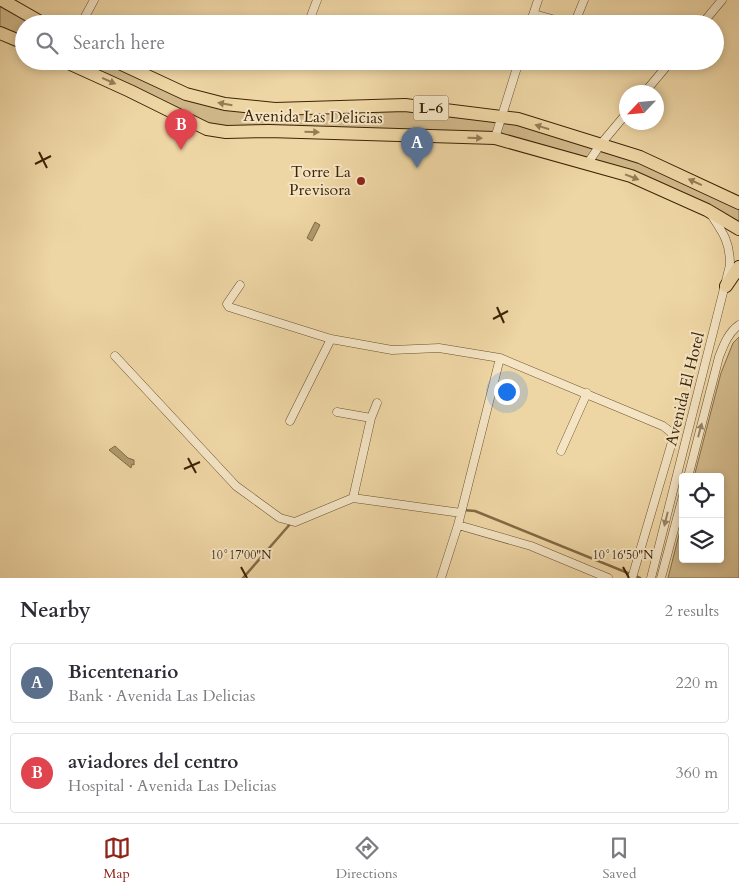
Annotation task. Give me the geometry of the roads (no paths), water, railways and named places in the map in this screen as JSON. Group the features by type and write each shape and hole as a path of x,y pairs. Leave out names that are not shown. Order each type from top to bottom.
{"main road":[{"path":"2,0 28,15"},
{"path":"0,33 15,39"},
{"name":"Avenida Las Delicias","path":"84,70 207,129 226,132 269,131 495,138 630,176 708,210 739,229"},
{"name":"Avenida Las Delicias","path":"133,70 186,94 225,104 275,109 405,105 518,119 640,157 739,203"},
{"path":"726,286 739,267"}],"street":[{"path":"86,15 94,0"},
{"path":"311,15 317,0"},
{"path":"538,0 534,14 538,15"},
{"path":"578,15 584,0"},
{"path":"710,15 722,0"},
{"path":"495,138 515,70"},
{"path":"650,85 663,70"},
{"path":"588,163 619,122"},
{"name":"Avenida El Hotel","path":"650,578 730,265 730,251 726,236 708,210"},
{"path":"240,285 227,304 229,307 331,339 392,350 439,348 500,358 663,426 672,434 672,442 633,575"},
{"name":"Avenida El Hotel","path":"689,473 719,357 724,343 732,330 739,325"},
{"path":"290,421 331,339"},
{"path":"115,356 236,486 280,518 295,522 353,498 462,511"},
{"path":"441,578 462,511 500,358"},
{"path":"560,451 587,393"},
{"path":"353,498 371,418 377,403"},
{"path":"337,412 371,418"},
{"path":"662,578 679,512"},
{"path":"458,525 531,546 608,578"}],"waterway":[{"path":"463,510 475,511 640,578"},
{"path":"243,578 291,523"}],"place":[{"name":"aviadores del centro","path":"181,150"},
{"name":"Bicentenario","path":"417,168"},
{"name":"Torre La Previsora","path":"361,181"}]}
